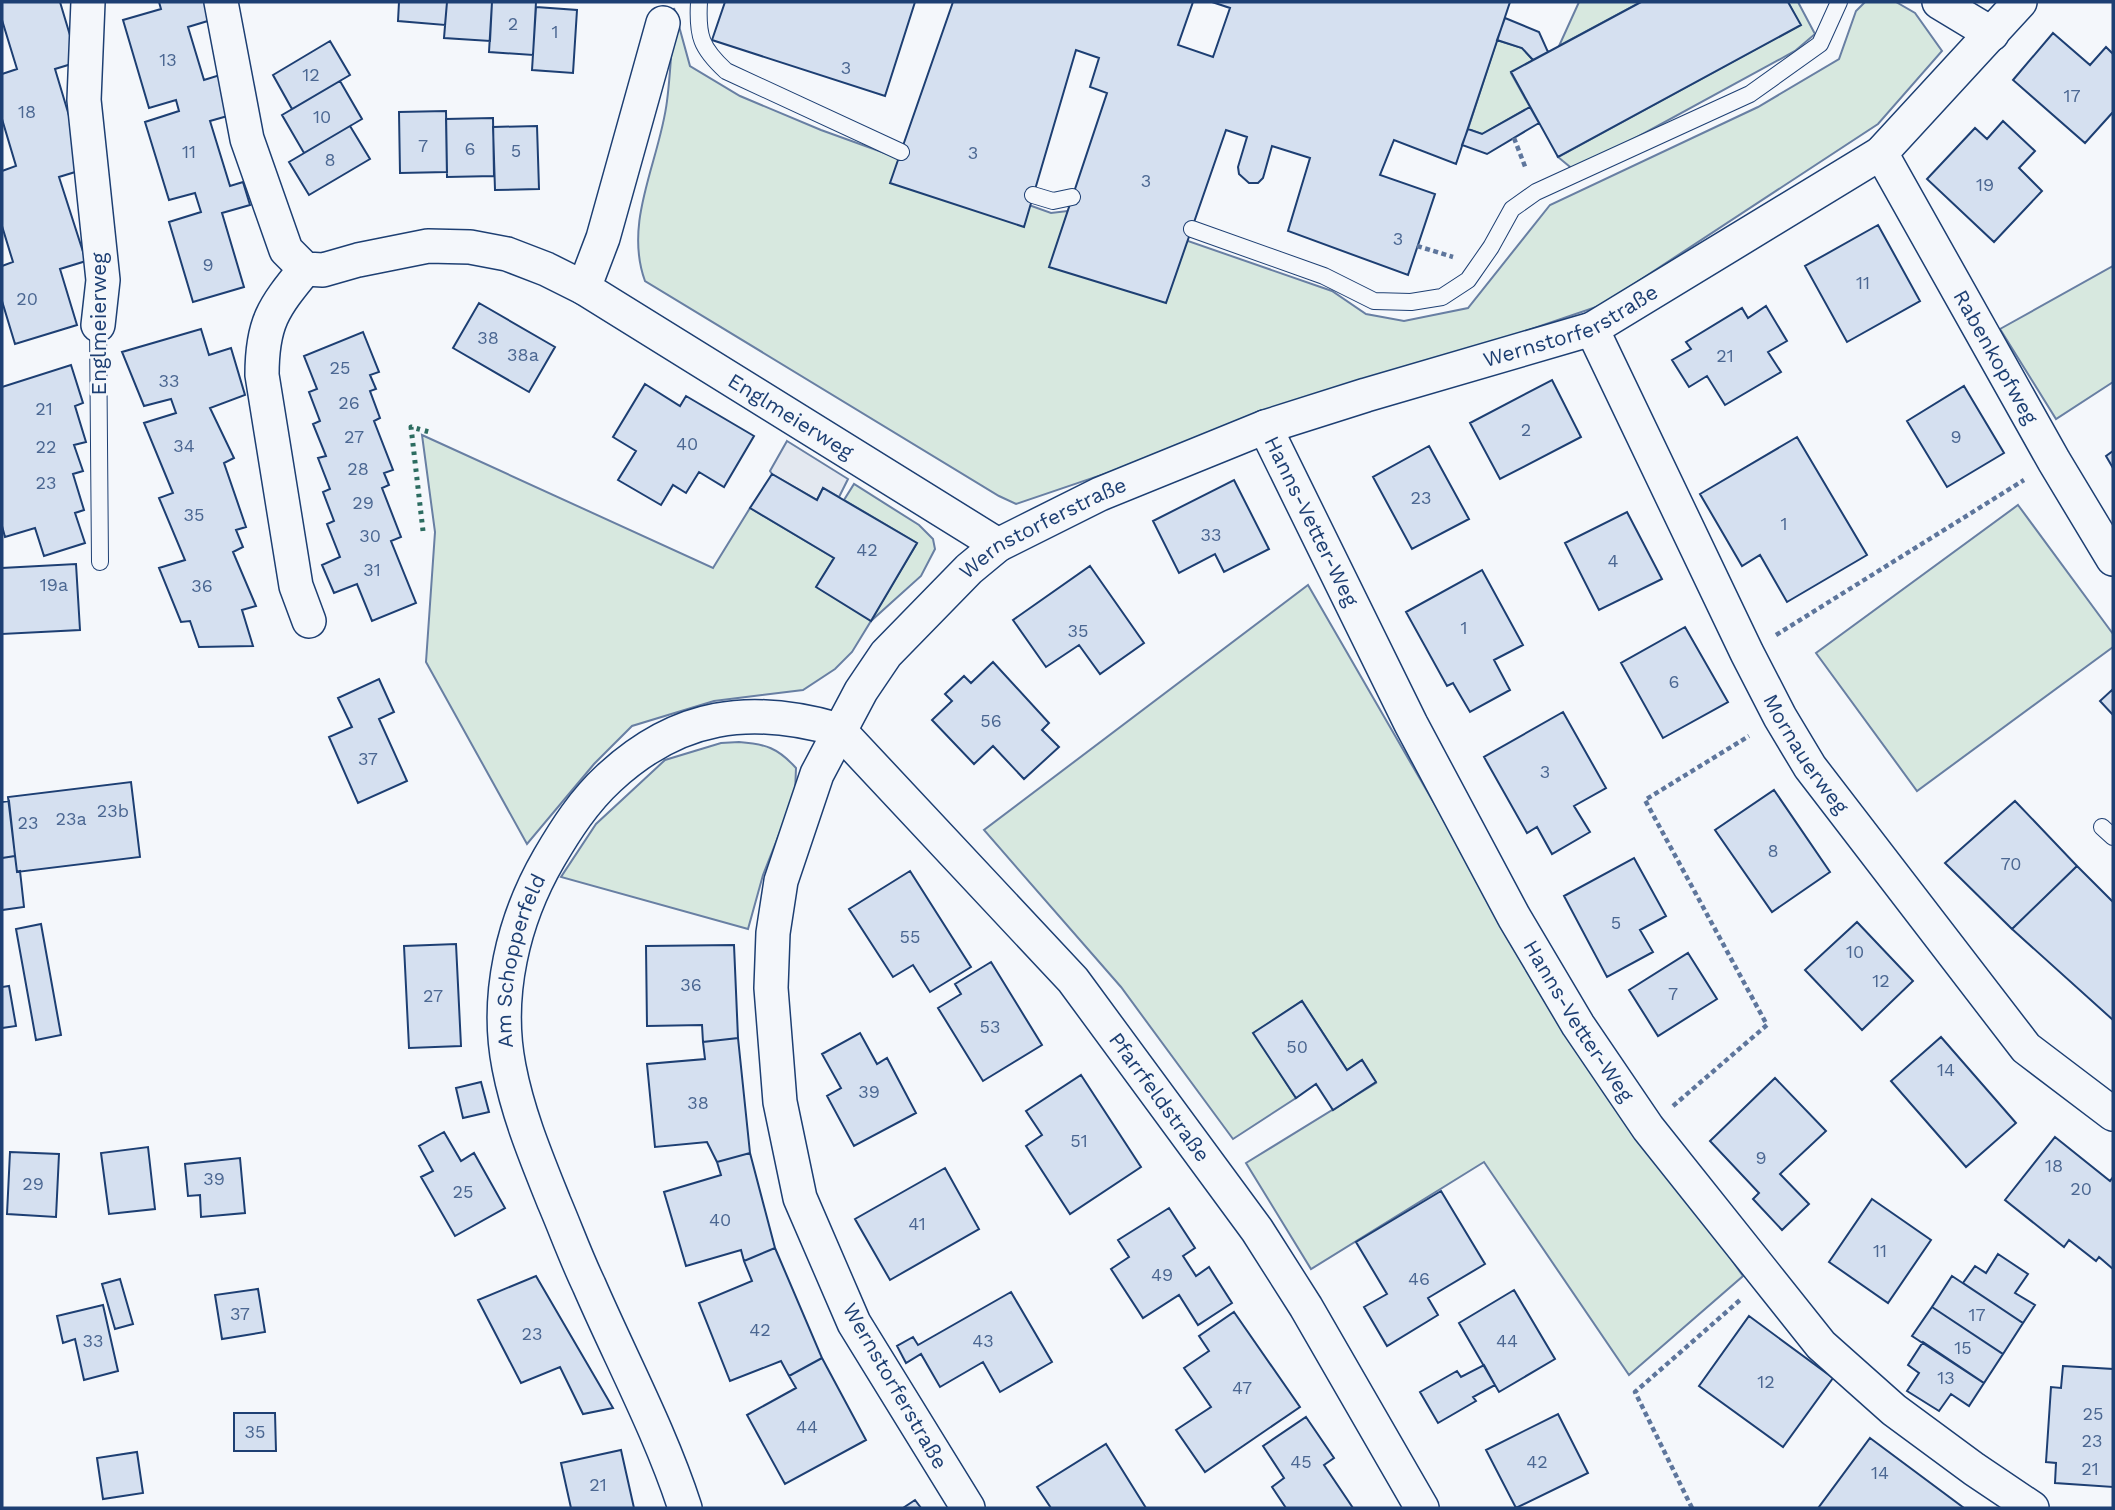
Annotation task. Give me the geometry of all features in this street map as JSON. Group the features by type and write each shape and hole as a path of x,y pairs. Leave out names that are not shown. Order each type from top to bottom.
{"street":[{"name":"Englmeierweg","path":"89,2 84,100 103,280 98,324"},
{"path":"221,2 247,139 286,250 305,269 281,297 268,321 262,345 262,375 296,586 309,621"},
{"path":"1939,2 1992,34"},
{"name":"Wernstorferstraße","path":"968,1508 854,1323 800,1198 780,1102 771,988 773,933 779,894 817,774 861,691 886,654 969,569 998,545 1100,494 1265,427 1592,329 1881,153 2020,2"},
{"path":"584,288 603,238 663,23"},
{"name":"Rabenkopfweg","path":"1881,153 2054,461 2113,559"},
{"name":"Englmeierweg","path":"305,269 323,270 428,246 470,247 508,254 547,269 584,288 998,545"},
{"name":"Mornauerweg","path":"1592,329 1747,653 1810,767 2026,1048 2113,1114"},
{"name":"Hanns-Vetter-Weg","path":"1265,427 1411,724 1514,917 1578,1026 1648,1128 1821,1345 1894,1410 2032,1508"},
{"name":"Am Schopperfeld","path":"685,1508 669,1460 588,1284 523,1126 508,1065 505,1014 509,964 522,912 564,832 598,788 628,761 661,739 687,727 716,720 744,716 778,717 808,721 839,730"},
{"name":"Pfarrfeldstraße","path":"839,730 1082,991 1257,1230 1306,1307 1422,1508"}],"lane":[{"path":"699,2 702,43 708,54 726,71 901,152"},
{"path":"1192,229 1324,276 1374,301 1411,302 1442,297 1468,280 1512,209 1536,192 1750,94 1820,44 1839,2"},
{"path":"1033,195 1054,201 1072,197"},
{"name":"Englmeierweg","path":"98,324 100,562"}],"path":[{"path":"1417,246 1478,266"},
{"path":"1747,653 2054,461"},
{"path":"1648,1128 1767,1025 1645,800 1780,717"},
{"path":"1692,1508 1635,1392 1767,1277"}],"shaded area":[{"path":"1579,2 1641,2 1559,46"},
{"path":"1788,2 1798,2 1815,34 1795,51 1575,171 1558,157 1800,25"},
{"path":"1865,2 1896,2 1915,13 1942,51 1878,124 1602,305 1016,504 645,281 639,258 640,213 667,101 674,8 690,66 740,96 821,130 1051,213 1093,208 1332,291 1366,314 1404,321 1468,308 1550,205 1758,107 1839,59 1856,11"},
{"path":"1497,40 1522,48 1533,60 1511,73 1530,107 1482,134 1468,129"},
{"path":"2113,266 2113,382 2056,419 2000,329"},
{"path":"422,435 713,568 750,508 834,558 817,587 871,620 917,543 844,500 854,484 919,525 933,539 935,549 921,576 871,621 852,652 835,669 803,690 714,701 632,726 594,764 527,844 426,662 435,532"},
{"path":"787,441 848,479 839,497 823,488 817,500 772,474 770,471"},
{"path":"2018,505 2113,634 2113,647 1917,791 1816,653"},
{"path":"1308,585 1531,971 1743,1276 1629,1375 1484,1162 1311,1269 1246,1163 1376,1083 1362,1060 1347,1070 1302,1001 1254,1033 1296,1098 1233,1139 1121,987 984,830"},
{"path":"739,742 771,748 796,768 795,794 763,875 748,929 561,877 596,824 665,760 721,743"}],"building":[{"path":"2,2 60,2 78,62 55,69 85,169 59,177 86,261 60,269 77,325 15,344 2,301 2,266 13,262 2,226 2,171 16,166 2,119 2,74 17,69 2,20"},
{"path":"159,2 205,2 211,20 188,27 204,80 220,75 231,115 210,121 230,186 243,182 250,205 222,213 244,287 193,302 169,222 201,212 195,193 169,200 145,122 179,111 176,100 149,108 123,20 161,9"},
{"path":"399,2 447,2 445,25 398,21"},
{"path":"447,2 492,2 490,41 444,38"},
{"path":"492,2 536,2 533,55 489,52"},
{"path":"725,2 915,2 885,96 712,40"},
{"path":"953,2 1193,2 1178,45 1213,57 1230,8 1212,2 1510,2 1456,164 1394,140 1380,175 1435,194 1408,275 1288,231 1310,158 1272,146 1263,178 1258,183 1249,183 1239,174 1238,167 1247,137 1226,130 1166,303 1049,267 1107,93 1090,87 1099,58 1076,50 1024,227 890,183"},
{"path":"1641,2 1788,2 1801,25 1558,157 1511,72"},
{"path":"536,7 577,10 573,73 532,70"},
{"path":"1505,18 1539,32 1548,52 1533,60 1522,48 1497,40"},
{"path":"2053,33 2090,65 2106,47 2113,54 2113,112 2085,143 2013,80"},
{"path":"330,41 350,75 292,109 273,75"},
{"path":"340,81 362,119 304,153 282,115"},
{"path":"1530,107 1539,123 1487,154 1462,145 1468,129 1482,134"},
{"path":"446,111 447,172 400,173 399,112"},
{"path":"493,118 494,176 447,177 446,119"},
{"path":"2003,121 2035,151 2019,168 2042,191 1994,242 1927,179 1975,128 1987,139"},
{"path":"350,126 370,159 309,195 289,162"},
{"path":"537,126 539,189 495,190 493,127"},
{"path":"1878,225 1920,301 1847,342 1805,266"},
{"path":"479,303 555,347 529,392 453,348"},
{"path":"1766,306 1787,341 1768,352 1781,372 1725,405 1707,376 1689,387 1672,360 1691,349 1686,342 1742,308 1748,318"},
{"path":"201,329 209,355 231,348 245,395 210,408 234,458 224,463 246,527 236,530 243,547 233,552 256,606 242,610 253,646 199,647 190,621 181,622 159,568 185,560 159,498 173,493 144,423 176,413 171,399 144,406 122,352"},
{"path":"363,332 379,372 370,375 376,389 370,391 380,418 374,421 393,470 384,473 389,485 382,488 401,537 391,541 416,603 372,621 357,584 334,593 322,565 340,557 327,524 334,521 323,492 330,489 318,458 326,456 313,424 320,421 309,392 317,389 304,356"},
{"path":"71,365 83,403 75,406 86,442 74,445 83,471 73,474 84,510 75,513 85,543 44,556 35,528 5,537 2,526 2,387"},
{"path":"1552,380 1581,437 1500,479 1470,423"},
{"path":"645,384 680,406 686,396 754,436 724,487 699,472 686,493 673,485 661,505 618,480 636,451 613,437"},
{"path":"1964,386 2004,453 1947,487 1907,421"},
{"path":"1797,437 1867,555 1787,602 1760,555 1742,566 1700,494"},
{"path":"1429,446 1469,519 1412,549 1373,477"},
{"path":"2113,451 2113,468 2106,456"},
{"path":"772,474 817,500 823,488 917,543 871,621 816,587 834,558 750,508"},
{"path":"1234,480 1269,549 1224,572 1215,554 1179,573 1153,521"},
{"path":"1627,512 1662,579 1599,610 1565,543"},
{"path":"76,564 80,630 2,634 2,568"},
{"path":"1090,566 1144,643 1100,674 1079,645 1046,667 1013,620"},
{"path":"1482,570 1523,645 1494,660 1510,690 1470,712 1453,683 1447,686 1406,612"},
{"path":"1685,627 1728,702 1663,738 1621,663"},
{"path":"993,662 1049,723 1042,730 1059,747 1024,779 993,746 974,764 932,720 952,701 945,694 964,676 971,683"},
{"path":"379,679 394,712 379,719 407,781 358,803 329,737 352,727 338,698"},
{"path":"2113,689 2113,715 2100,701"},
{"path":"1563,712 1606,788 1574,806 1590,832 1552,854 1537,827 1527,833 1484,757"},
{"path":"131,782 140,857 17,872 8,797"},
{"path":"1774,790 1830,872 1772,912 1715,830"},
{"path":"9,801 15,856 2,858 2,802"},
{"path":"2015,801 2077,866 2012,929 1945,863"},
{"path":"15,856 17,872 20,871 24,907 2,910 2,858"},
{"path":"1634,858 1666,916 1640,930 1653,952 1607,977 1564,896"},
{"path":"2077,866 2113,902 2113,1020 2012,929"},
{"path":"910,871 971,967 930,992 913,965 893,977 849,909"},
{"path":"1857,922 1913,981 1862,1030 1805,970"},
{"path":"41,924 61,1035 36,1040 16,929"},
{"path":"456,944 461,1046 409,1048 404,946"},
{"path":"734,945 738,1038 703,1042 702,1025 647,1026 646,946"},
{"path":"1688,953 1717,999 1658,1036 1629,990"},
{"path":"991,962 1042,1045 983,1081 938,1008 961,994 955,984"},
{"path":"9,986 16,1026 2,1028 2,987"},
{"path":"1302,1001 1347,1070 1362,1060 1376,1082 1333,1110 1316,1084 1296,1098 1253,1033"},
{"path":"860,1033 877,1064 887,1058 916,1113 854,1146 827,1096 841,1088 822,1054"},
{"path":"1941,1037 2016,1123 1966,1167 1891,1081"},
{"path":"738,1038 750,1153 717,1162 707,1142 655,1147 647,1064 705,1059 703,1042"},
{"path":"1081,1075 1141,1167 1070,1214 1026,1146 1042,1135 1026,1111"},
{"path":"1775,1078 1826,1131 1780,1174 1809,1204 1782,1230 1753,1199 1759,1193 1710,1141"},
{"path":"481,1082 489,1112 463,1118 456,1088"},
{"path":"444,1132 461,1161 474,1153 505,1208 455,1236 421,1177 433,1171 419,1146"},
{"path":"2055,1137 2110,1181 2113,1177 2113,1269 2099,1257 2096,1261 2069,1240 2064,1247 2005,1200"},
{"path":"148,1147 155,1209 109,1214 101,1153"},
{"path":"10,1152 59,1154 56,1217 7,1214"},
{"path":"750,1153 775,1248 744,1261 741,1250 686,1266 664,1192 721,1175 717,1162"},
{"path":"240,1158 245,1213 201,1217 200,1195 188,1196 185,1164"},
{"path":"945,1168 979,1229 890,1280 855,1219"},
{"path":"1441,1191 1485,1264 1428,1298 1438,1315 1387,1346 1364,1307 1387,1294 1356,1242"},
{"path":"1872,1199 1931,1240 1888,1303 1829,1262"},
{"path":"1169,1208 1195,1248 1183,1256 1196,1276 1209,1267 1232,1303 1198,1325 1179,1295 1143,1318 1111,1269 1129,1257 1118,1240"},
{"path":"775,1248 822,1358 789,1376 781,1361 730,1381 699,1303 752,1281 744,1261"},
{"path":"1998,1254 2028,1274 2015,1293 2035,1305 2023,1323 1963,1283 1975,1266 1986,1273"},
{"path":"536,1276 613,1408 583,1414 560,1367 521,1383 478,1300"},
{"path":"1952,1276 2023,1323 2003,1354 1932,1307"},
{"path":"120,1279 133,1324 115,1329 102,1284"},
{"path":"258,1289 265,1332 222,1339 215,1295"},
{"path":"1514,1290 1555,1359 1499,1392 1459,1323"},
{"path":"1011,1292 1052,1362 1000,1392 983,1362 940,1387 921,1354 906,1363 897,1346 913,1337 918,1345"},
{"path":"103,1305 118,1371 84,1380 75,1339 63,1343 57,1316"},
{"path":"1932,1307 2003,1354 1984,1383 1912,1336"},
{"path":"1234,1312 1300,1407 1205,1472 1176,1430 1211,1407 1184,1368 1209,1351 1199,1336"},
{"path":"1749,1316 1833,1378 1783,1447 1699,1386"},
{"path":"1923,1342 1984,1383 1969,1406 1951,1394 1939,1411 1907,1391 1919,1373 1908,1365"},
{"path":"822,1358 866,1440 785,1484 747,1415 796,1388 789,1376"},
{"path":"1484,1365 1495,1385 1473,1397 1476,1401 1438,1423 1420,1392 1457,1371 1461,1377"},
{"path":"2063,1366 2113,1369 2113,1487 2055,1483 2056,1463 2046,1462 2051,1387 2061,1388"},
{"path":"234,1413 275,1413 276,1451 234,1451"},
{"path":"1558,1414 1588,1473 1516,1508 1486,1450"},
{"path":"1306,1417 1334,1458 1324,1465 1353,1508 1286,1508 1272,1487 1284,1478 1263,1446"},
{"path":"1870,1438 1964,1508 1819,1507"},
{"path":"1106,1444 1146,1508 1051,1508 1037,1487"},
{"path":"621,1450 634,1508 571,1508 561,1463"},
{"path":"137,1452 143,1493 103,1499 97,1458"},
{"path":"915,1500 921,1508 903,1508"}],"hedge":[{"path":"423,531 411,427 433,433"}]}
